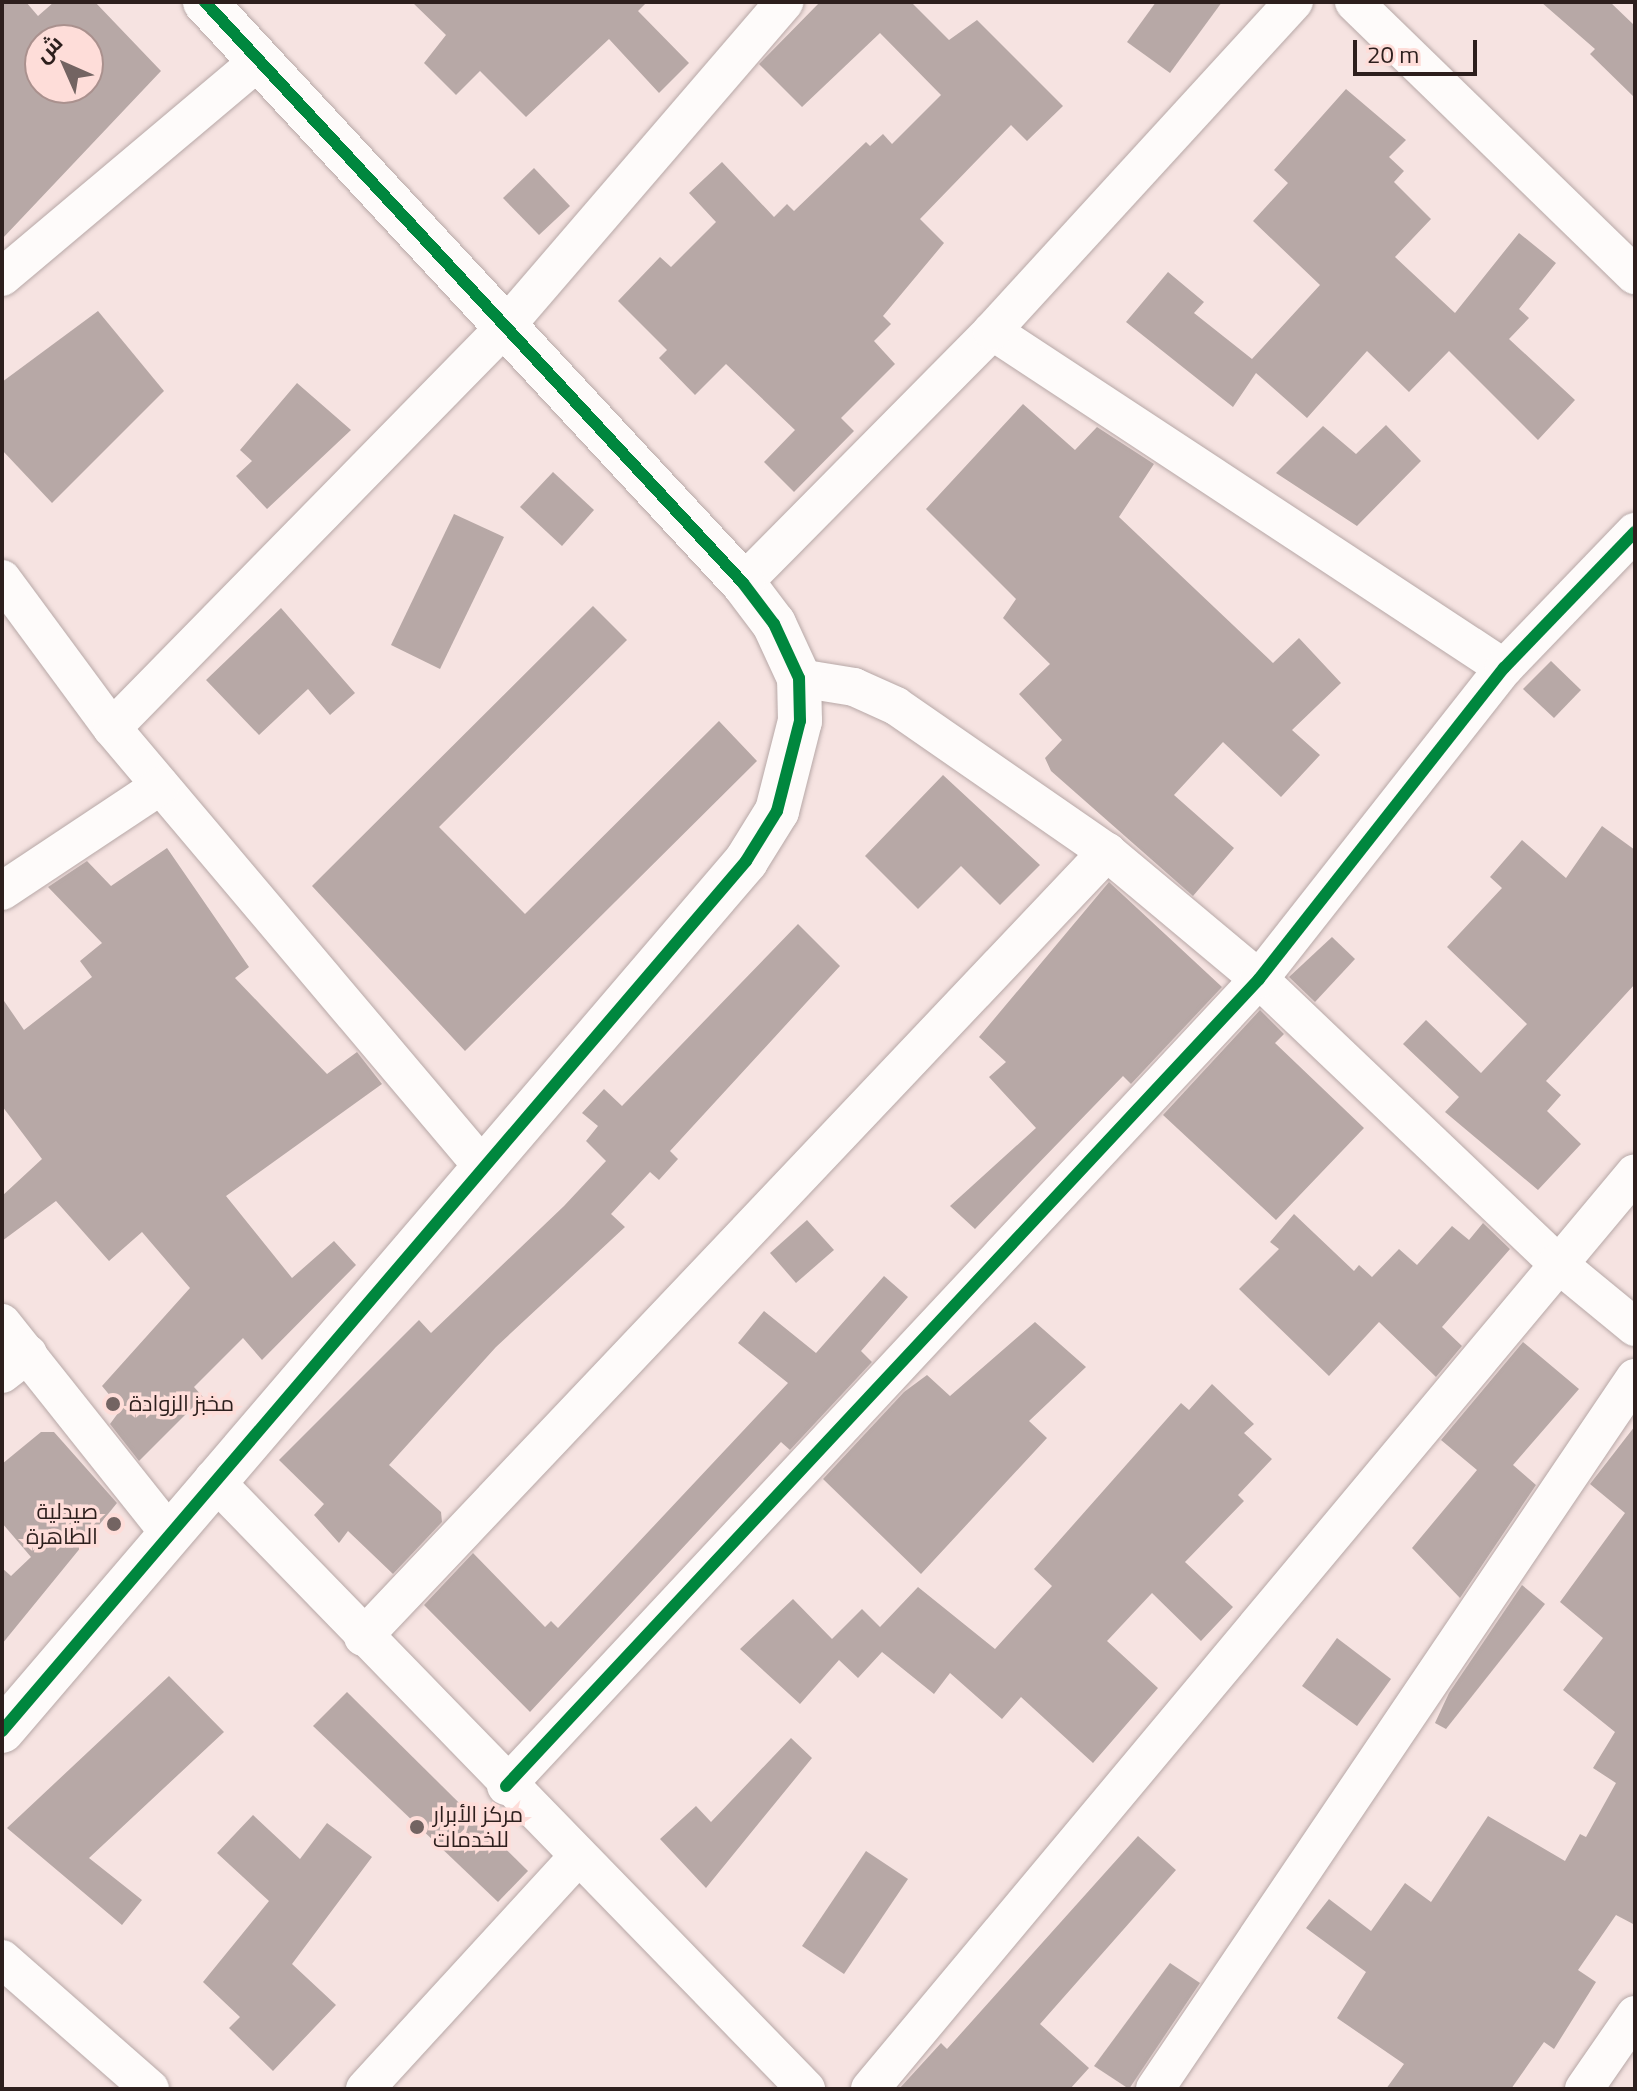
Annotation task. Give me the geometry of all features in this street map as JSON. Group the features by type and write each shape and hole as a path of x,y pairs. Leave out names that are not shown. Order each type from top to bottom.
{"street":[{"path":"2,1731 213,1479 746,861 777,811 792,767 799,678 743,583 256,63 205,2"},
{"path":"112,728 504,328 784,2"},
{"path":"743,583 992,331 1294,2"},
{"path":"1354,2 1635,275"},
{"path":"2,277 256,63"},
{"path":"992,331 1504,668"},
{"path":"506,1786 1259,979 1504,668 1635,532"},
{"path":"2,579 112,728 483,1167"},
{"path":"799,678 854,687 896,706 1107,852 1259,979 1557,1263 1635,1327"},
{"path":"2,891 160,786"},
{"path":"363,1637 1107,852"},
{"path":"870,2089 1635,1173"},
{"path":"2,1323 15,1364 169,1533"},
{"path":"1155,2089 1635,1378"},
{"path":"213,1479 506,1786 806,2089"},
{"path":"365,2089 577,1858"},
{"path":"2,1959 150,2089"},
{"path":"1584,2089 1635,2015"}],"building":[{"path":"2,2 26,2 38,16 54,2 95,2 161,71 2,239"},
{"path":"412,2 647,2 638,11 689,63 659,93 609,39 526,117 480,71 456,95 424,63 446,35"},
{"path":"820,2 911,2 949,40 977,20 1063,106 1027,141 1011,125 920,219 944,243 883,316 891,324 874,341 895,364 841,418 854,431 794,492 764,462 795,430 726,364 695,395 659,358 667,350 618,301 660,257 671,267 716,222 689,193 722,162 774,217 787,204 794,211 866,142 870,146 883,134 892,144 941,95 880,33 802,107 759,64"},
{"path":"1156,2 1222,2 1170,73 1127,42"},
{"path":"1541,2 1610,2 1635,26 1635,98 1590,54 1595,49"},
{"path":"1346,89 1406,140 1389,157 1404,171 1394,182 1431,219 1395,257 1455,313 1519,233 1556,263 1519,309 1529,318 1509,339 1575,400 1538,440 1449,351 1409,392 1367,351 1307,418 1256,373 1233,407 1126,322 1168,272 1204,302 1194,313 1252,359 1320,285 1253,221 1288,183 1274,170"},
{"path":"534,168 570,206 539,235 503,198"},
{"path":"98,311 164,391 52,503 2,450 2,382"},
{"path":"297,383 351,430 267,509 236,476 252,461 240,450"},
{"path":"1023,404 1075,450 1097,427 1154,464 1119,517 1273,663 1299,638 1341,683 1292,730 1320,755 1281,797 1223,742 1174,795 1234,848 1193,896 1051,771 1045,758 1062,740 1019,694 1050,664 1003,618 1016,599 926,509"},
{"path":"1386,425 1421,461 1357,526 1276,473 1323,426 1356,454"},
{"path":"553,472 594,510 562,546 520,507"},
{"path":"454,514 504,537 440,669 391,645"},
{"path":"593,606 627,640 439,827 525,914 719,721 757,761 465,1051 312,886"},
{"path":"281,608 355,693 330,715 308,689 259,735 206,680"},
{"path":"1551,661 1581,690 1554,718 1523,689"},
{"path":"943,775 1040,865 1000,905 961,866 918,909 865,856"},
{"path":"1602,826 1635,850 1635,984 1546,1081 1561,1095 1547,1111 1581,1144 1538,1190 1445,1112 1459,1097 1403,1044 1426,1020 1481,1073 1527,1024 1447,947 1502,888 1490,877 1522,840 1566,878"},
{"path":"167,848 249,967 235,978 327,1074 357,1052 382,1084 226,1196 292,1278 334,1241 356,1265 262,1360 243,1338 194,1387 203,1397 139,1461 110,1424 121,1409 102,1386 190,1288 142,1232 109,1261 56,1201 2,1241 2,1196 42,1159 2,1106 2,998 24,1030 92,977 80,961 102,943 48,887 87,861 111,886"},
{"path":"1109,882 1222,987 1131,1084 1123,1076 975,1229 950,1206 1036,1128 989,1077 1006,1062 979,1037"},
{"path":"798,924 840,966 670,1151 678,1159 659,1180 650,1172 611,1214 625,1227 496,1347 389,1465 441,1512 442,1522 393,1574 348,1531 339,1543 314,1515 324,1504 279,1460 419,1320 431,1333 564,1206 606,1161 586,1141 598,1126 582,1113 604,1089 622,1106"},
{"path":"1332,937 1355,959 1315,1002 1289,977"},
{"path":"1260,1010 1284,1034 1275,1043 1364,1128 1276,1220 1163,1115"},
{"path":"1294,1214 1354,1271 1359,1265 1372,1277 1399,1249 1417,1265 1452,1226 1469,1240 1483,1223 1510,1249 1442,1327 1462,1346 1436,1377 1379,1322 1329,1376 1239,1289 1279,1249 1270,1242"},
{"path":"807,1220 834,1250 796,1283 770,1253"},
{"path":"884,1276 908,1297 861,1351 872,1362 790,1450 781,1442 530,1712 424,1605 473,1553 545,1627 551,1621 558,1628 788,1383 738,1343 764,1311 816,1353"},
{"path":"1035,1322 1086,1367 1029,1421 1047,1438 921,1574 823,1479 904,1392 927,1375 950,1396"},
{"path":"1523,1342 1579,1389 1513,1465 1536,1485 1460,1598 1412,1548 1477,1470 1441,1440"},
{"path":"1212,1384 1254,1424 1244,1433 1272,1459 1238,1495 1244,1501 1185,1562 1233,1607 1201,1641 1152,1593 1107,1641 1158,1688 1093,1763 1021,1697 1002,1719 950,1673 934,1694 882,1652 858,1678 839,1660 800,1704 740,1649 793,1599 832,1639 862,1609 880,1627 918,1587 995,1649 1052,1586 1034,1569 1181,1403 1189,1410"},
{"path":"1635,1426 1635,1925 1616,1915 1578,1970 1596,1982 1554,2049 1544,2042 1511,2089 1386,2089 1404,2064 1337,2018 1366,1972 1306,1928 1329,1899 1371,1931 1405,1883 1431,1902 1488,1816 1565,1861 1580,1834 1586,1837 1616,1783 1593,1768 1615,1732 1563,1690 1603,1638 1560,1602 1625,1513 1590,1484"},
{"path":"41,1432 54,1432 117,1503 2,1644 2,1568 11,1576 31,1557 2,1523 2,1464"},
{"path":"1522,1585 1545,1604 1446,1729 1435,1723 1449,1693"},
{"path":"1337,1638 1391,1679 1357,1726 1302,1686"},
{"path":"169,1676 224,1732 89,1858 142,1900 122,1925 7,1828"},
{"path":"347,1692 528,1871 498,1902 313,1726"},
{"path":"791,1738 812,1758 706,1888 660,1839 696,1806 711,1822"},
{"path":"253,1815 300,1859 327,1823 372,1857 292,1964 336,2005 273,2071 229,2028 240,2017 203,1982 269,1901 217,1853"},
{"path":"1138,1836 1176,1870 1040,2024 1089,2068 1070,2089 899,2089 941,2043 947,2049"},
{"path":"866,1851 908,1879 844,1974 802,1946"},
{"path":"1170,1963 1200,1983 1129,2089 1094,2066"}],"cycle path":[{"path":"2,1731 746,861 777,811 800,721 799,678 774,624 743,583 205,2"},
{"path":"506,1786 1259,979 1504,668 1635,532"}],"place":[{"name":"مخبز الزوادة","path":"113,1404"},
{"name":"صيدلية الطاهرة","path":"114,1524"},
{"name":"مركز الأبرار للخدمات","path":"417,1827"}]}
